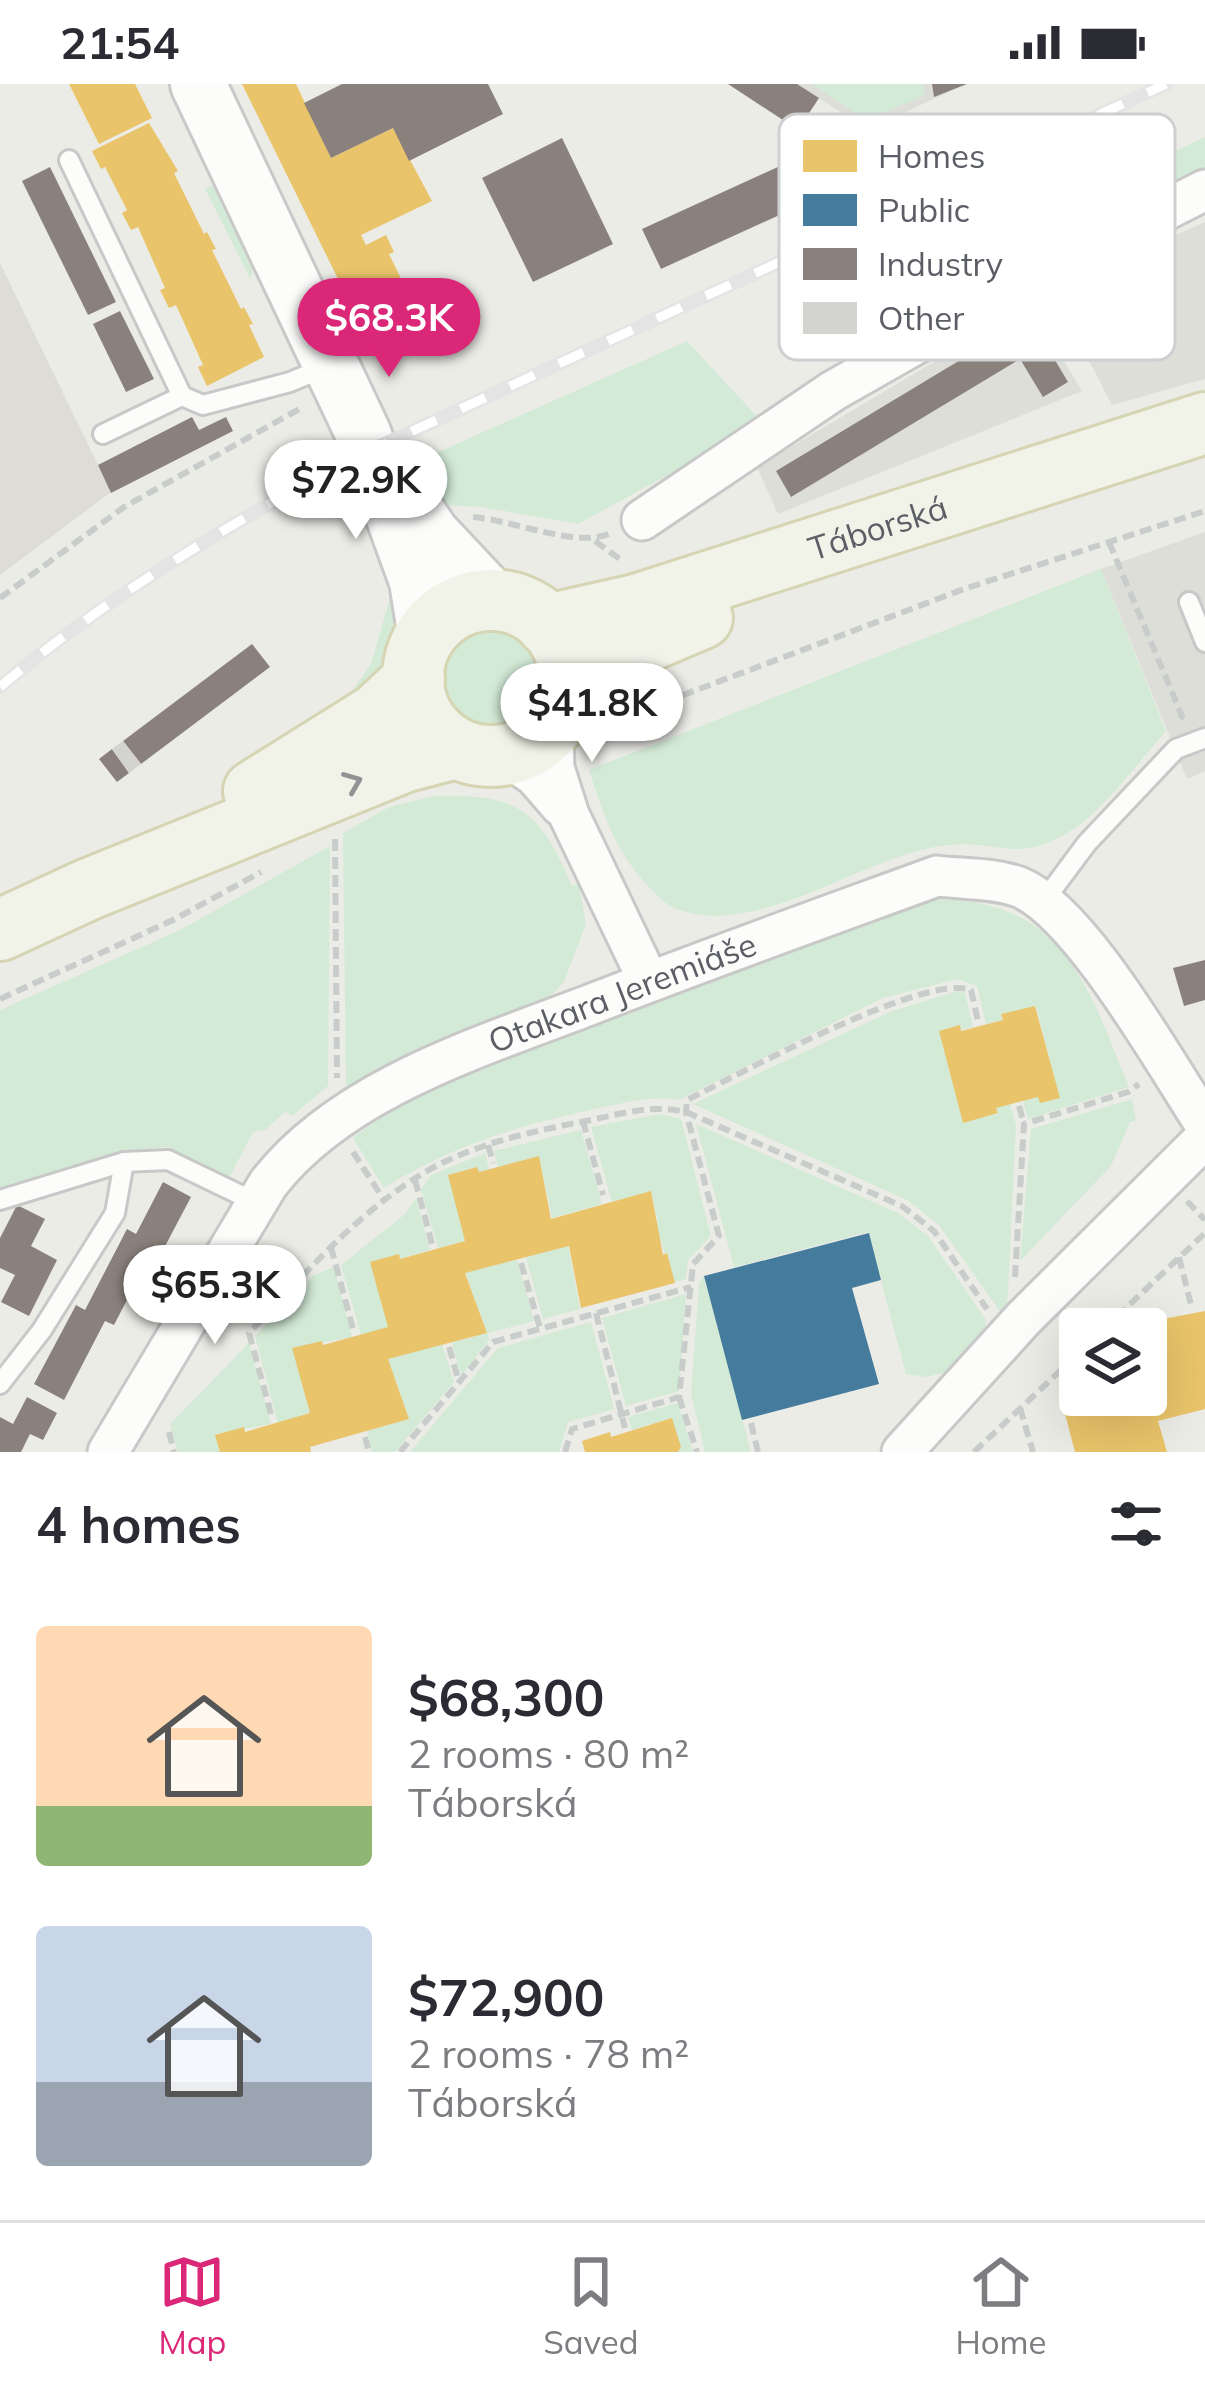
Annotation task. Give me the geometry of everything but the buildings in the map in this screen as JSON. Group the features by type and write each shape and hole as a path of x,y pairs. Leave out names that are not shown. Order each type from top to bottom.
{"main road":[{"path":"198,84 318,386 363,433 432,534 563,649 534,734 434,731 419,707 417,580 363,433"},
{"name":"Táborská","path":"521,613 635,605 1205,423"},
{"name":"Táborská","path":"89,890 406,761 534,734 620,653 680,626 1205,445"},
{"path":"0,930 89,890 377,714 443,615 461,606 521,613"}],"street":[{"path":"1175,205 1205,190"},
{"path":"642,520 889,360"},
{"path":"534,734 535,776 569,814 650,982"},
{"name":"Otakara Jeremiáše","path":"108,1452 257,1203 294,1151 344,1136 457,1056 937,876 1018,886 1078,933 1205,1124"},
{"path":"902,1452 1023,1318 1205,1138"}],"lane":[{"path":"69,160 182,396 203,405 290,382 318,386"},
{"path":"103,434 182,396"},
{"path":"1189,602 1205,642"},
{"path":"1043,902 1088,843 1176,749 1205,738"},
{"path":"0,1200 124,1162 168,1160 257,1203"},
{"path":"4,1378 42,1330 115,1213 124,1162"},
{"path":"0,1352 4,1378"}],"path":[{"path":"0,598 124,506 318,386"},
{"path":"534,734 641,711 964,589 1205,511"},
{"path":"432,534 465,517 496,519 595,541 629,565"},
{"path":"595,541 642,520"},
{"path":"1109,542 1182,716 1167,733"},
{"path":"315,843 335,832 344,1136 384,1200"},
{"path":"0,999 173,920 274,865"},
{"path":"697,1452 680,1397 693,1264 719,1236 686,1112 687,1100 887,1004 958,985 971,990 978,1021"},
{"path":"1024,1124 1128,1092 1166,1065"},
{"path":"272,1414 249,1334 331,1247 384,1200 488,1145 660,1106 686,1112 902,1206 934,1231 999,1327"},
{"path":"1014,1289 1024,1124 1019,1106"},
{"path":"583,1121 603,1195"},
{"path":"488,1145 493,1163"},
{"path":"415,1180 432,1244"},
{"path":"1126,1308 1205,1233"},
{"path":"331,1247 353,1329"},
{"path":"1179,1257 1191,1305"},
{"path":"521,1263 540,1328"},
{"path":"400,1452 494,1342 692,1288"},
{"path":"596,1313 626,1428"},
{"path":"449,1347 459,1382"},
{"path":"974,1452 1059,1372"},
{"path":"565,1452 572,1429 680,1397"},
{"path":"1020,1408 1033,1452"},
{"path":"751,1424 758,1452"},
{"path":"169,1432 174,1452"},
{"path":"365,1437 369,1452"}],"shaded area":[{"path":"797,84 965,84 902,114 843,114"},
{"path":"1205,222 1205,379 1112,405 1089,360 1175,360 1175,235"},
{"path":"0,263 111,492 0,575"},
{"path":"937,360 1063,360 1082,391 778,514 757,467"},
{"path":"1205,532 1205,771 1187,779 1101,569"}],"green space":[{"path":"811,84 923,84 924,96 880,114 856,114"},
{"path":"1205,137 1205,175 1175,188 1175,151"},
{"path":"215,184 222,188 254,257 251,280 205,189"},
{"path":"687,341 763,423 578,524 442,505 414,463"},
{"path":"1101,569 1166,731 1108,798 1072,830 1035,847 961,844 910,853 807,894 737,914 703,915 672,907 639,876 620,848 589,770"},
{"path":"392,591 402,629 391,663 333,718 371,664"},
{"path":"490,625 511,629 528,641 540,658 544,679 540,700 528,717 511,729 490,733 469,729 452,717 440,700 436,679 440,658 452,641 469,629"},
{"path":"434,796 486,798 522,811 548,839 572,886 579,884 586,924 564,982 544,1004 346,1087 343,833 389,807"},
{"path":"330,846 328,1086 292,1116 286,1111 265,1130 253,1132 228,1180 168,1147 122,1151 0,1189 0,1010 180,930"},
{"path":"940,899 983,904 1017,916 1044,933 1084,984 1129,1087 1028,1119 1023,1101 1059,1097 1036,1006 1001,1014 1002,1020 986,1024 977,986 958,979 883,998 679,1100 627,1102 513,1130 435,1160 384,1188 353,1138 408,1101 493,1060 914,904"},
{"path":"958,991 965,993 973,1027 961,1030 959,1025 939,1031 963,1121 998,1114 996,1107 1010,1104 1016,1125 1007,1312 999,1310 939,1225 907,1200 693,1104 892,1011"},
{"path":"1132,1099 1136,1121 1130,1122 1111,1166 1020,1261 1031,1129"},
{"path":"660,1114 681,1119 711,1236 688,1260 686,1279 675,1282 654,1222 658,1221 651,1192 612,1202 591,1127"},
{"path":"696,1124 898,1213 928,1236 986,1320 985,1330 943,1373 906,1374 868,1232 734,1267"},
{"path":"581,1130 602,1204 552,1218 539,1156 498,1167 494,1151"},
{"path":"485,1153 489,1169 478,1172 476,1167 448,1175 466,1241 438,1248 421,1190 431,1175"},
{"path":"416,1198 430,1250 400,1259 399,1255 388,1328 361,1335 341,1265 404,1215"},
{"path":"568,1246 580,1309 543,1319 526,1257"},
{"path":"517,1260 534,1321 488,1333 489,1340 461,1376 452,1343 487,1333 465,1272"},
{"path":"334,1267 352,1337 293,1348 310,1414 278,1423 255,1336 314,1275"},
{"path":"704,1276 751,1452 705,1452 691,1395 699,1283"},
{"path":"686,1294 679,1391 626,1406 602,1318"},
{"path":"591,1322 614,1409 568,1422 559,1452 410,1452 498,1348"},
{"path":"249,1343 271,1424 216,1434 220,1452 178,1452 170,1424"},
{"path":"442,1344 454,1382 395,1452 372,1452 367,1431 409,1419 388,1359"},
{"path":"678,1403 693,1452 678,1452 672,1418 632,1430 628,1417"}],"railway":[{"path":"1101,114 1166,84"},
{"path":"0,687 80,624 164,567 339,465 779,262"}]}
